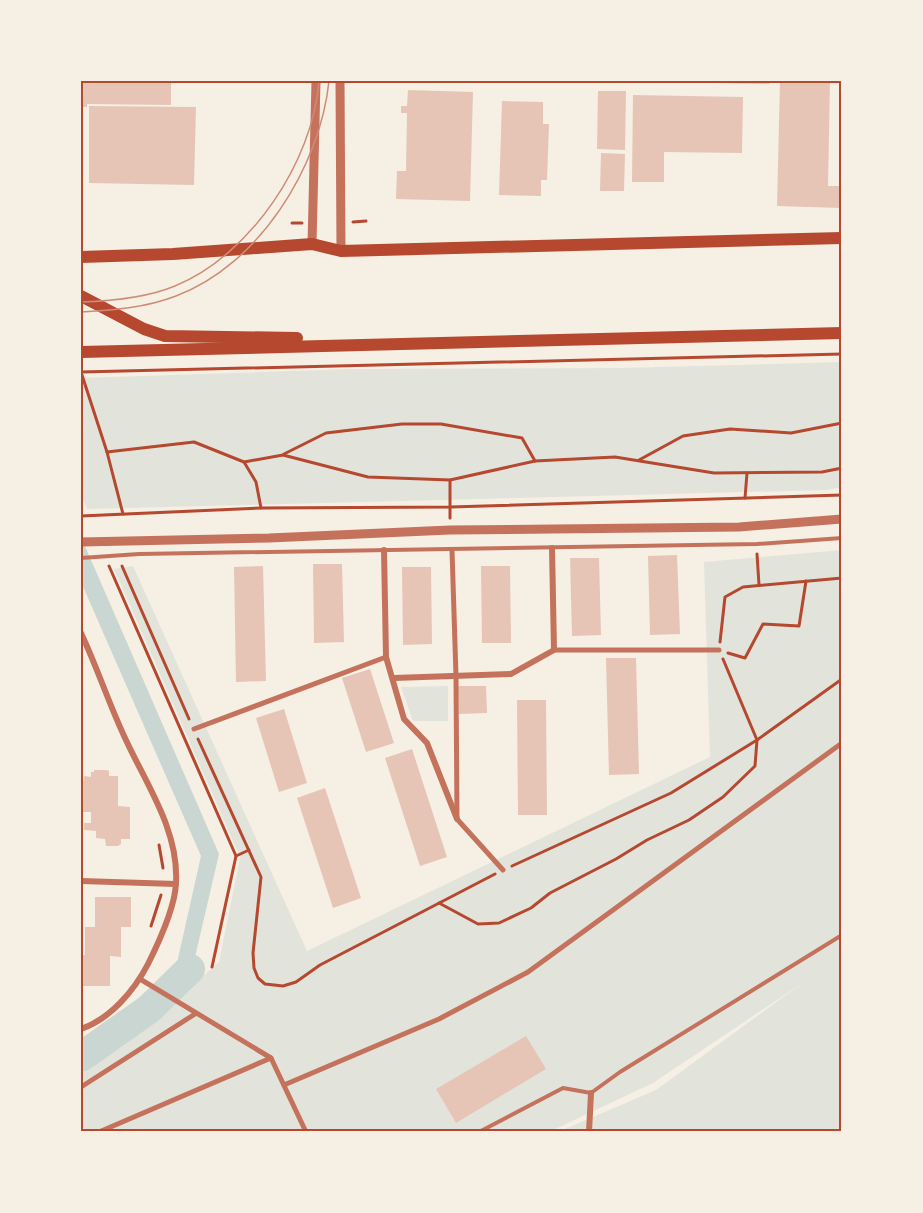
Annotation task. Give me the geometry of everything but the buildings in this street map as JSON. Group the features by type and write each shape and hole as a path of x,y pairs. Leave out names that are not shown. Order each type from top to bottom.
{"highway":[{"path":"81,257 173,254 312,244 341,251 842,238"},
{"path":"81,296 144,329 165,336 297,338 340,344"},
{"path":"81,352 842,333"}],"street":[{"path":"312,244 316,81"},
{"path":"340,81 341,251"},
{"path":"81,542 268,538 450,530 739,527 842,519"},
{"path":"552,548 554,650"},
{"path":"384,550 386,657 394,678 404,720 427,743 457,819 503,870"},
{"path":"452,550 457,819"},
{"path":"81,633 124,736 162,814 174,852 176,884 166,923 140,980 110,1013 81,1029"},
{"path":"394,678 511,674 554,650 719,650"},
{"path":"194,729 386,657"},
{"path":"284,1085 439,1019 528,972 842,743"},
{"path":"81,881 176,884"},
{"path":"140,980 271,1058 306,1132"},
{"path":"81,1087 195,1014"},
{"path":"99,1132 271,1058"},
{"path":"589,1132 591,1093"}],"lane":[{"path":"81,558 758,544 842,538"},
{"path":"479,1132 563,1088 591,1093 620,1072 842,935"}],"path":[{"path":"123,514 107,452 81,372 842,354"},
{"path":"639,460 683,436 730,429 791,432 842,423"},
{"path":"107,452 194,442 244,462 283,455 326,433 402,424 441,424 522,438 535,461"},
{"path":"283,455 368,477 450,480 535,461 615,457 714,473 822,472 842,468"},
{"path":"244,462 256,482 261,508"},
{"path":"745,499 747,473"},
{"path":"450,480 450,507"},
{"path":"81,516 261,508 450,507 842,495"},
{"path":"758,544 759,585"},
{"path":"104,556 236,856 212,967"},
{"path":"118,556 261,877 253,952 254,968 258,978 265,984 283,986 296,982 320,965 503,870 671,793 757,740 842,679"},
{"path":"439,903 478,924 499,923 531,908 550,893 616,859 647,840 689,820 723,797 756,765 757,740 719,650 725,597 743,587 842,578"},
{"path":"719,650 745,658 763,624 799,626 806,581"},
{"path":"159,844 164,874"},
{"path":"236,856 249,850"},
{"path":"151,928 162,891"}],"shaded area":[{"path":"842,362 842,487 827,490 87,509 81,494 81,378 352,369 622,368"},
{"path":"81,537 219,854 192,970 153,1005 81,1058 81,1045 146,997 175,972 201,856 81,582"},
{"path":"842,550 842,1132 558,1132 656,1090 801,984 653,1083 549,1132 81,1132 81,1070 182,995 219,962 240,857 114,569 133,566 307,951 710,757 704,562"},
{"path":"448,686 448,721 413,721 401,687"}],"waterway":[{"path":"81,1057 149,1009 190,969"}],"tram line":[{"path":"81,302 129,298 164,290 203,272 229,252 252,229 273,202 291,173 305,142 314,112 319,81"},
{"path":"81,312 129,308 164,300 206,281 234,261 259,237 299,179 313,147 323,114 329,81"}]}
